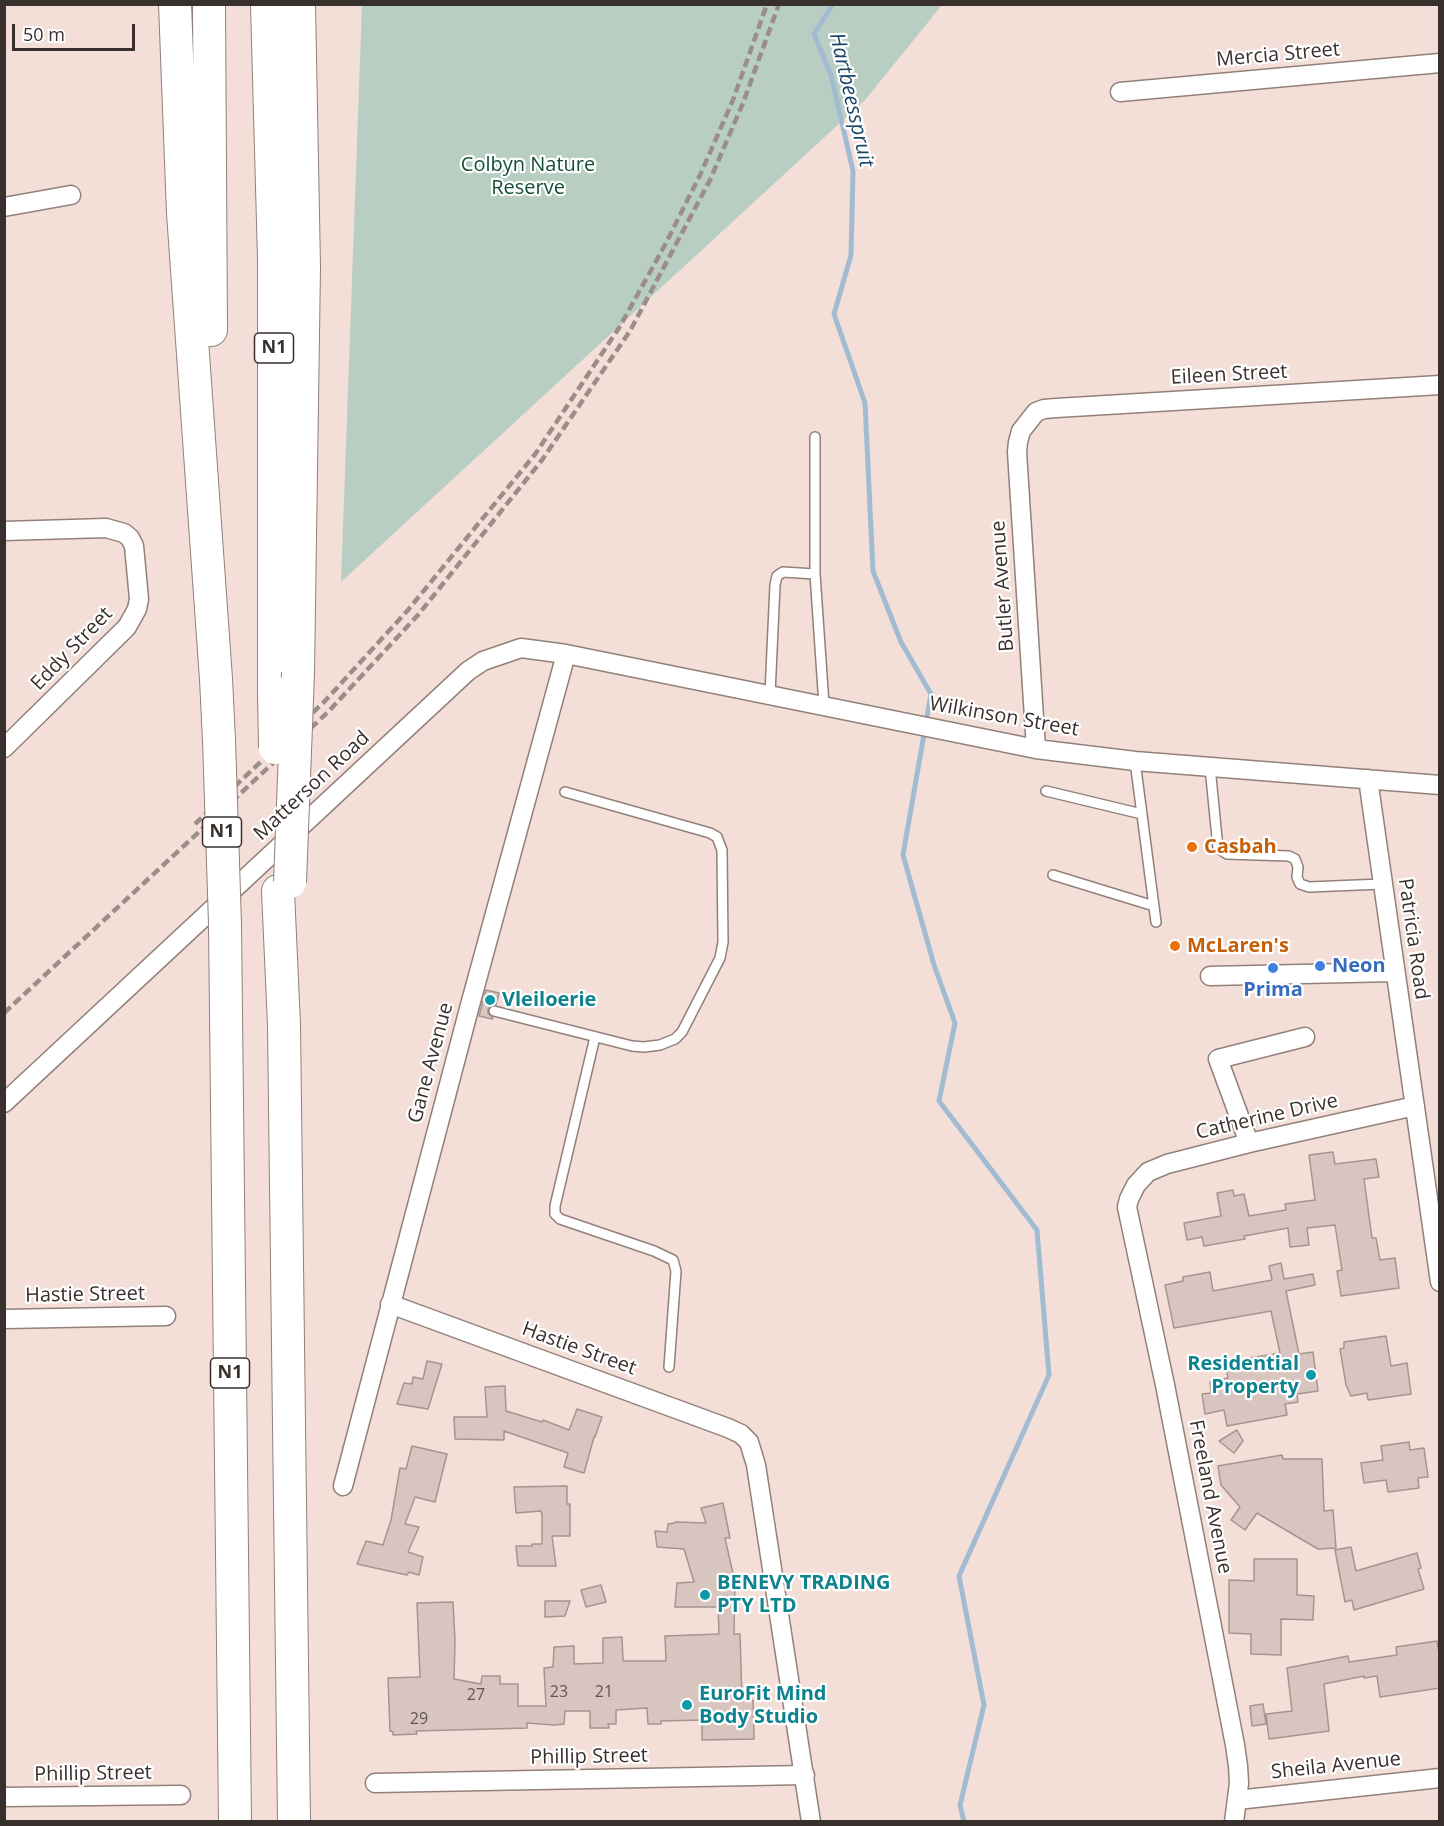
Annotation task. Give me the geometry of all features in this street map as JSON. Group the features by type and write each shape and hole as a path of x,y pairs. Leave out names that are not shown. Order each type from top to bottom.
{"highway":[{"path":"175,4 183,213 216,679"},
{"name":"N1","path":"209,4 216,679 225,924 235,1821"},
{"name":"N1","path":"267,4 286,683 284,1025 294,1821"},
{"path":"286,683 304,267 298,4"}],"street":[{"name":"Mercia Street","path":"1120,92 1440,63"},
{"path":"4,207 71,195"},
{"name":"Eileen Street","path":"1026,423 1036,412 1044,409 1440,386"},
{"name":"Butler Avenue","path":"1026,423 1018,440 1017,452 1036,749"},
{"name":"Eddy Street","path":"4,531 106,528 124,533 134,546 139,599 131,620 116,639 4,748"},
{"name":"Matterson Road","path":"4,1103 475,665 499,654 520,648 566,654"},
{"name":"Wilkinson Street","path":"566,654 1036,749 1135,761 1440,785"},
{"name":"Gane Avenue","path":"343,1486 390,1304 476,1006 566,654"},
{"name":"Patricia Road","path":"1368,779 1440,1282"},
{"path":"1210,976 1394,972"},
{"path":"1249,1143 1218,1059 1305,1037"},
{"name":"Catherine Drive","path":"1136,1185 1148,1172 1167,1164 1415,1106"},
{"name":"Freeland Avenue","path":"1136,1185 1127,1207 1165,1385 1235,1745 1238,1766 1238,1800 1234,1821"},
{"name":"Hastie Street","path":"390,1304 728,1428 741,1434 749,1442 756,1465 805,1775"},
{"name":"Hastie Street","path":"4,1319 166,1316"},
{"path":"805,1775 811,1821"},
{"name":"Phillip Street","path":"375,1783 805,1775"},
{"name":"Sheila Avenue","path":"1238,1800 1440,1778"},
{"name":"Phillip Street","path":"4,1797 181,1795"}],"lane":[{"path":"815,437 815,574 824,705"},
{"path":"770,694 777,576 783,572 815,574"},
{"path":"1135,761 1156,922"},
{"path":"1210,767 1218,848 1227,854 1289,856 1296,860 1297,877 1300,884 1309,887 1382,884"},
{"path":"1046,791 1142,813"},
{"path":"494,1011 632,1046 660,1045 675,1039 682,1032 720,958 722,949 722,850 717,837 710,833 565,792"},
{"path":"1053,875 1154,906"},
{"path":"595,1037 555,1214 560,1219 654,1251 673,1260 676,1271 669,1367"}],"green space":[{"name":"Colbyn Nature Reserve","path":"362,4 942,5 865,100 341,582"}],"building":[{"name":"Vleiloerie","path":"486,990 499,993 496,1005 488,1009 492,1019 479,1016"},
{"path":"1333,1152 1335,1164 1376,1159 1379,1177 1364,1179 1372,1238 1376,1238 1380,1260 1395,1258 1399,1288 1341,1296 1337,1271 1342,1270 1335,1225 1307,1228 1309,1245 1290,1247 1288,1228 1204,1246 1202,1237 1187,1240 1184,1223 1221,1216 1217,1193 1233,1190 1234,1196 1244,1194 1249,1216 1286,1210 1285,1204 1315,1200 1309,1155"},
{"path":"1281,1263 1284,1279 1313,1274 1315,1285 1286,1291 1299,1354 1313,1352 1318,1391 1297,1394 1298,1402 1285,1404 1287,1415 1227,1426 1224,1410 1205,1414 1202,1394 1211,1393 1210,1382 1228,1378 1225,1362 1280,1353 1271,1311 1174,1328 1165,1285 1183,1281 1183,1277 1210,1272 1213,1291 1272,1280 1269,1266"},
{"path":"1386,1336 1391,1366 1407,1363 1411,1394 1368,1400 1367,1393 1351,1396 1346,1385 1340,1349 1344,1348 1344,1342"},
{"path":"427,1361 442,1364 428,1409 397,1404 404,1383 412,1384 413,1377 423,1379"},
{"path":"505,1386 506,1411 542,1422 543,1420 569,1430 577,1409 602,1417 584,1473 564,1467 568,1453 504,1431 504,1440 455,1439 454,1417 487,1417 485,1387"},
{"path":"1237,1430 1243,1441 1234,1453 1219,1441"},
{"path":"1409,1442 1410,1450 1424,1448 1428,1477 1418,1478 1419,1488 1388,1492 1386,1480 1364,1483 1361,1463 1383,1460 1381,1446"},
{"path":"412,1446 447,1454 435,1502 415,1497 405,1524 419,1527 408,1552 423,1557 419,1575 409,1572 407,1575 357,1564 366,1541 383,1545 391,1520 400,1468 406,1469"},
{"path":"1282,1455 1283,1459 1322,1459 1324,1511 1333,1510 1336,1548 1318,1549 1257,1513 1245,1530 1231,1520 1240,1507 1221,1485 1218,1466"},
{"path":"567,1486 567,1504 570,1504 570,1536 552,1536 556,1566 518,1566 516,1546 542,1544 542,1515 541,1511 516,1513 514,1487"},
{"path":"723,1503 730,1538 725,1538 735,1578 734,1634 740,1634 742,1700 753,1700 754,1739 702,1740 702,1720 661,1721 661,1724 648,1724 647,1708 616,1710 616,1724 608,1724 609,1728 590,1728 590,1711 565,1711 564,1724 527,1723 527,1728 416,1731 417,1734 393,1735 390,1731 388,1678 420,1677 417,1603 453,1602 454,1679 481,1684 482,1676 500,1676 500,1684 518,1684 518,1706 546,1706 544,1668 553,1667 554,1647 574,1646 574,1664 603,1663 603,1638 622,1637 623,1661 666,1661 665,1636 719,1634 718,1607 675,1607 677,1583 694,1582 684,1549 657,1547 655,1531 667,1532 668,1524 675,1522 706,1523 701,1508"},
{"path":"1351,1547 1356,1571 1417,1553 1421,1568 1418,1569 1424,1589 1354,1610 1352,1600 1345,1602 1335,1550"},
{"path":"1254,1559 1297,1559 1297,1595 1314,1596 1313,1620 1281,1619 1281,1655 1251,1654 1251,1634 1229,1633 1229,1580 1254,1581"},
{"path":"601,1585 606,1602 586,1607 581,1590"},
{"path":"545,1601 570,1601 565,1616 545,1617"},
{"path":"1437,1641 1440,1688 1380,1697 1377,1676 1364,1678 1364,1676 1324,1684 1329,1731 1269,1739 1266,1714 1292,1711 1287,1668 1348,1656 1349,1662 1397,1655 1396,1647"},
{"path":"1263,1704 1266,1724 1252,1726 1250,1706"}],"waterway":[{"name":"Hartbeesspruit","path":"833,4 814,34 831,75 853,171 851,255 834,314 865,403 873,571 901,642 931,694 903,855 934,965 955,1023 939,1101 1037,1230 1049,1375 959,1576 984,1705 960,1805 964,1822"}],"railway":[{"path":"195,824 324,702 408,610 536,453 619,328 665,245 701,173 733,100 767,4"},
{"path":"4,1013 328,712 418,615 542,460 630,331 710,180 743,103 779,4"}],"place":[{"name":"Casbah","path":"1192,847"},
{"name":"McLaren's","path":"1175,946"},
{"name":"Neon","path":"1320,966"},
{"name":"Prima","path":"1273,968"},
{"name":"Vleiloerie","path":"490,1000"},
{"name":"Residential Property","path":"1311,1375"},
{"name":"BENEVY TRADING PTY LTD","path":"705,1595"},
{"name":"EuroFit Mind Body Studio","path":"687,1705"}]}
